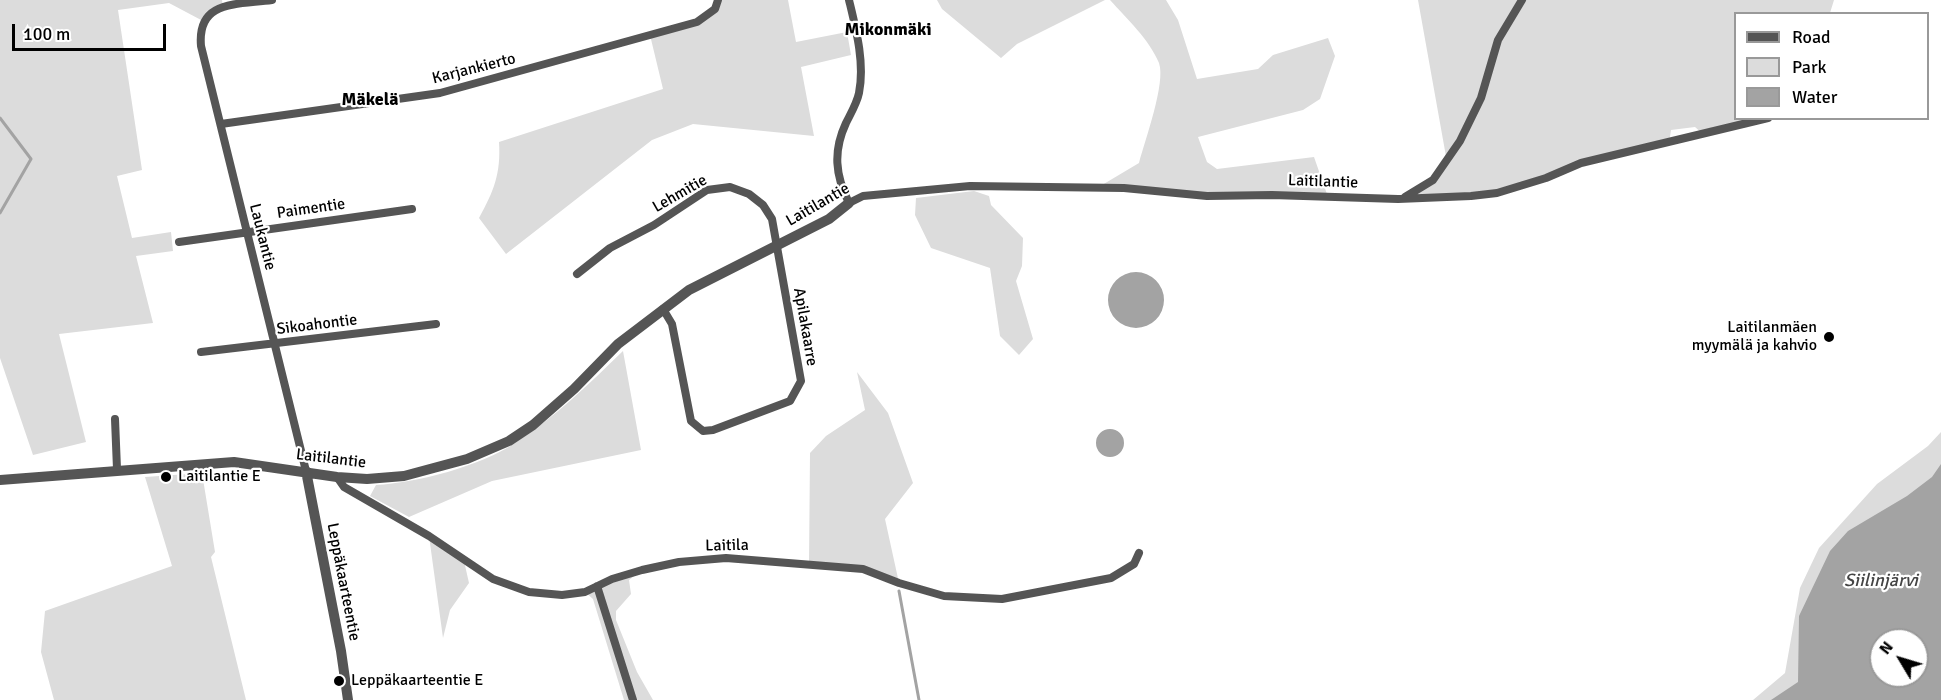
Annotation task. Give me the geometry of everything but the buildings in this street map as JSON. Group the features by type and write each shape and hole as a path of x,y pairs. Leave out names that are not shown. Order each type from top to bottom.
{"street":[{"name":"Laukantie","path":"272,0 223,6 210,11 202,21 201,46 306,471"},
{"name":"Karjankierto","path":"221,124 440,93 697,22 715,9 718,0"},
{"path":"849,0 857,32 859,92 841,136 837,154 840,185 849,203"},
{"path":"1398,199 1418,191 1433,180 1460,141 1481,98 1498,40 1522,0"},
{"name":"Laitilantie","path":"0,480 117,469 234,462 337,477 367,479 404,476 468,459 509,441 533,425 574,389 618,344 689,290 829,219 849,203 863,196 970,186 1124,188 1208,196 1272,195 1398,199 1497,193 1546,178 1581,163 1761,120"},
{"name":"Lehmitie","path":"577,274 610,249 654,225 707,190 720,187 749,194 763,205 772,219 777,246"},
{"name":"Paimentie","path":"179,242 412,209"},
{"name":"Apilakaarre","path":"663,309 672,324 691,421 703,431 713,430 790,401 801,381 777,246"},
{"name":"Sikoahontie","path":"201,352 436,324"},
{"path":"115,419 117,469"},
{"name":"Leppäkaarteentie","path":"306,471 341,651 348,700"},
{"name":"Laitila","path":"337,477 344,487 429,536 493,579 529,592 562,595 585,591 642,570 679,562 726,558 863,569 899,583 944,596 1002,599 1111,578 1134,564 1139,553"},
{"path":"597,586 633,700"}],"green space":[{"path":"0,0 222,0 223,6 203,21 169,3 118,10 142,170 117,176 132,238 171,232 173,251 136,256 153,323 59,334 86,442 33,455 0,358"},
{"path":"718,0 788,0 796,42 847,32 851,55 801,67 814,136 693,124 652,140 506,254 479,218 495,182 499,163 499,142 663,89 650,35 697,22"},
{"path":"937,0 1105,0 1017,44 1001,58 942,9"},
{"path":"1110,0 1166,0 1178,20 1197,79 1258,69 1273,55 1328,38 1335,56 1320,99 1303,110 1198,137 1207,162 1217,169 1314,157 1328,197 1207,196 1097,188 1139,163 1160,84 1159,63 1155,54"},
{"path":"1418,0 1834,0 1830,12 1734,12 1734,120 1752,120 1704,135 1695,127 1671,130 1669,143 1613,155 1497,193 1409,196 1418,191 1447,162"},
{"path":"974,191 989,196 991,205 1023,238 1022,266 1016,281 1033,339 1019,355 1000,336 990,268 931,248 915,215 916,198"},
{"path":"623,351 641,450 492,481 409,517 370,496 376,485 410,481 448,472 485,459 515,443 558,411"},
{"path":"857,372 888,413 913,483 885,519 899,583 863,569 809,565 810,453 826,436 865,410"},
{"name":"Siilinjärvi","path":"1941,432 1941,577 1892,628 1869,628 1869,688 1878,688 1874,700 1753,700 1785,673 1800,588 1819,548 1877,484 1928,446"},
{"path":"202,473 215,552 211,557 246,700 54,700 41,652 45,611 172,566 145,477"},
{"path":"429,536 464,561 469,583 450,610 443,638"},
{"path":"642,570 629,580 631,594 616,611 616,620 637,672 653,700 624,700 593,599 585,592"}],"water":[{"path":"1136,272 1147,274 1156,280 1162,289 1164,300 1162,311 1156,320 1147,326 1136,328 1125,326 1116,320 1110,311 1108,300 1110,289 1116,280 1125,274"},
{"path":"1110,429 1120,433 1124,443 1120,453 1110,457 1100,453 1096,443 1100,433"},
{"name":"Siilinjärvi","path":"1941,464 1941,700 1771,700 1798,682 1799,616 1830,551 1848,531 1907,496 1932,477"}],"waterway":[{"path":"0,118 31,159 0,213"},
{"path":"899,591 919,700"}],"place":[{"name":"Laitilanmäen myymälä ja kahvio","path":"1829,337"},
{"name":"Laitilantie E","path":"166,477"},
{"name":"Leppäkaarteentie E","path":"339,681"}],"district":[{"name":"Mikonmäki","path":"888,30"},
{"name":"Mäkelä","path":"370,100"}]}
